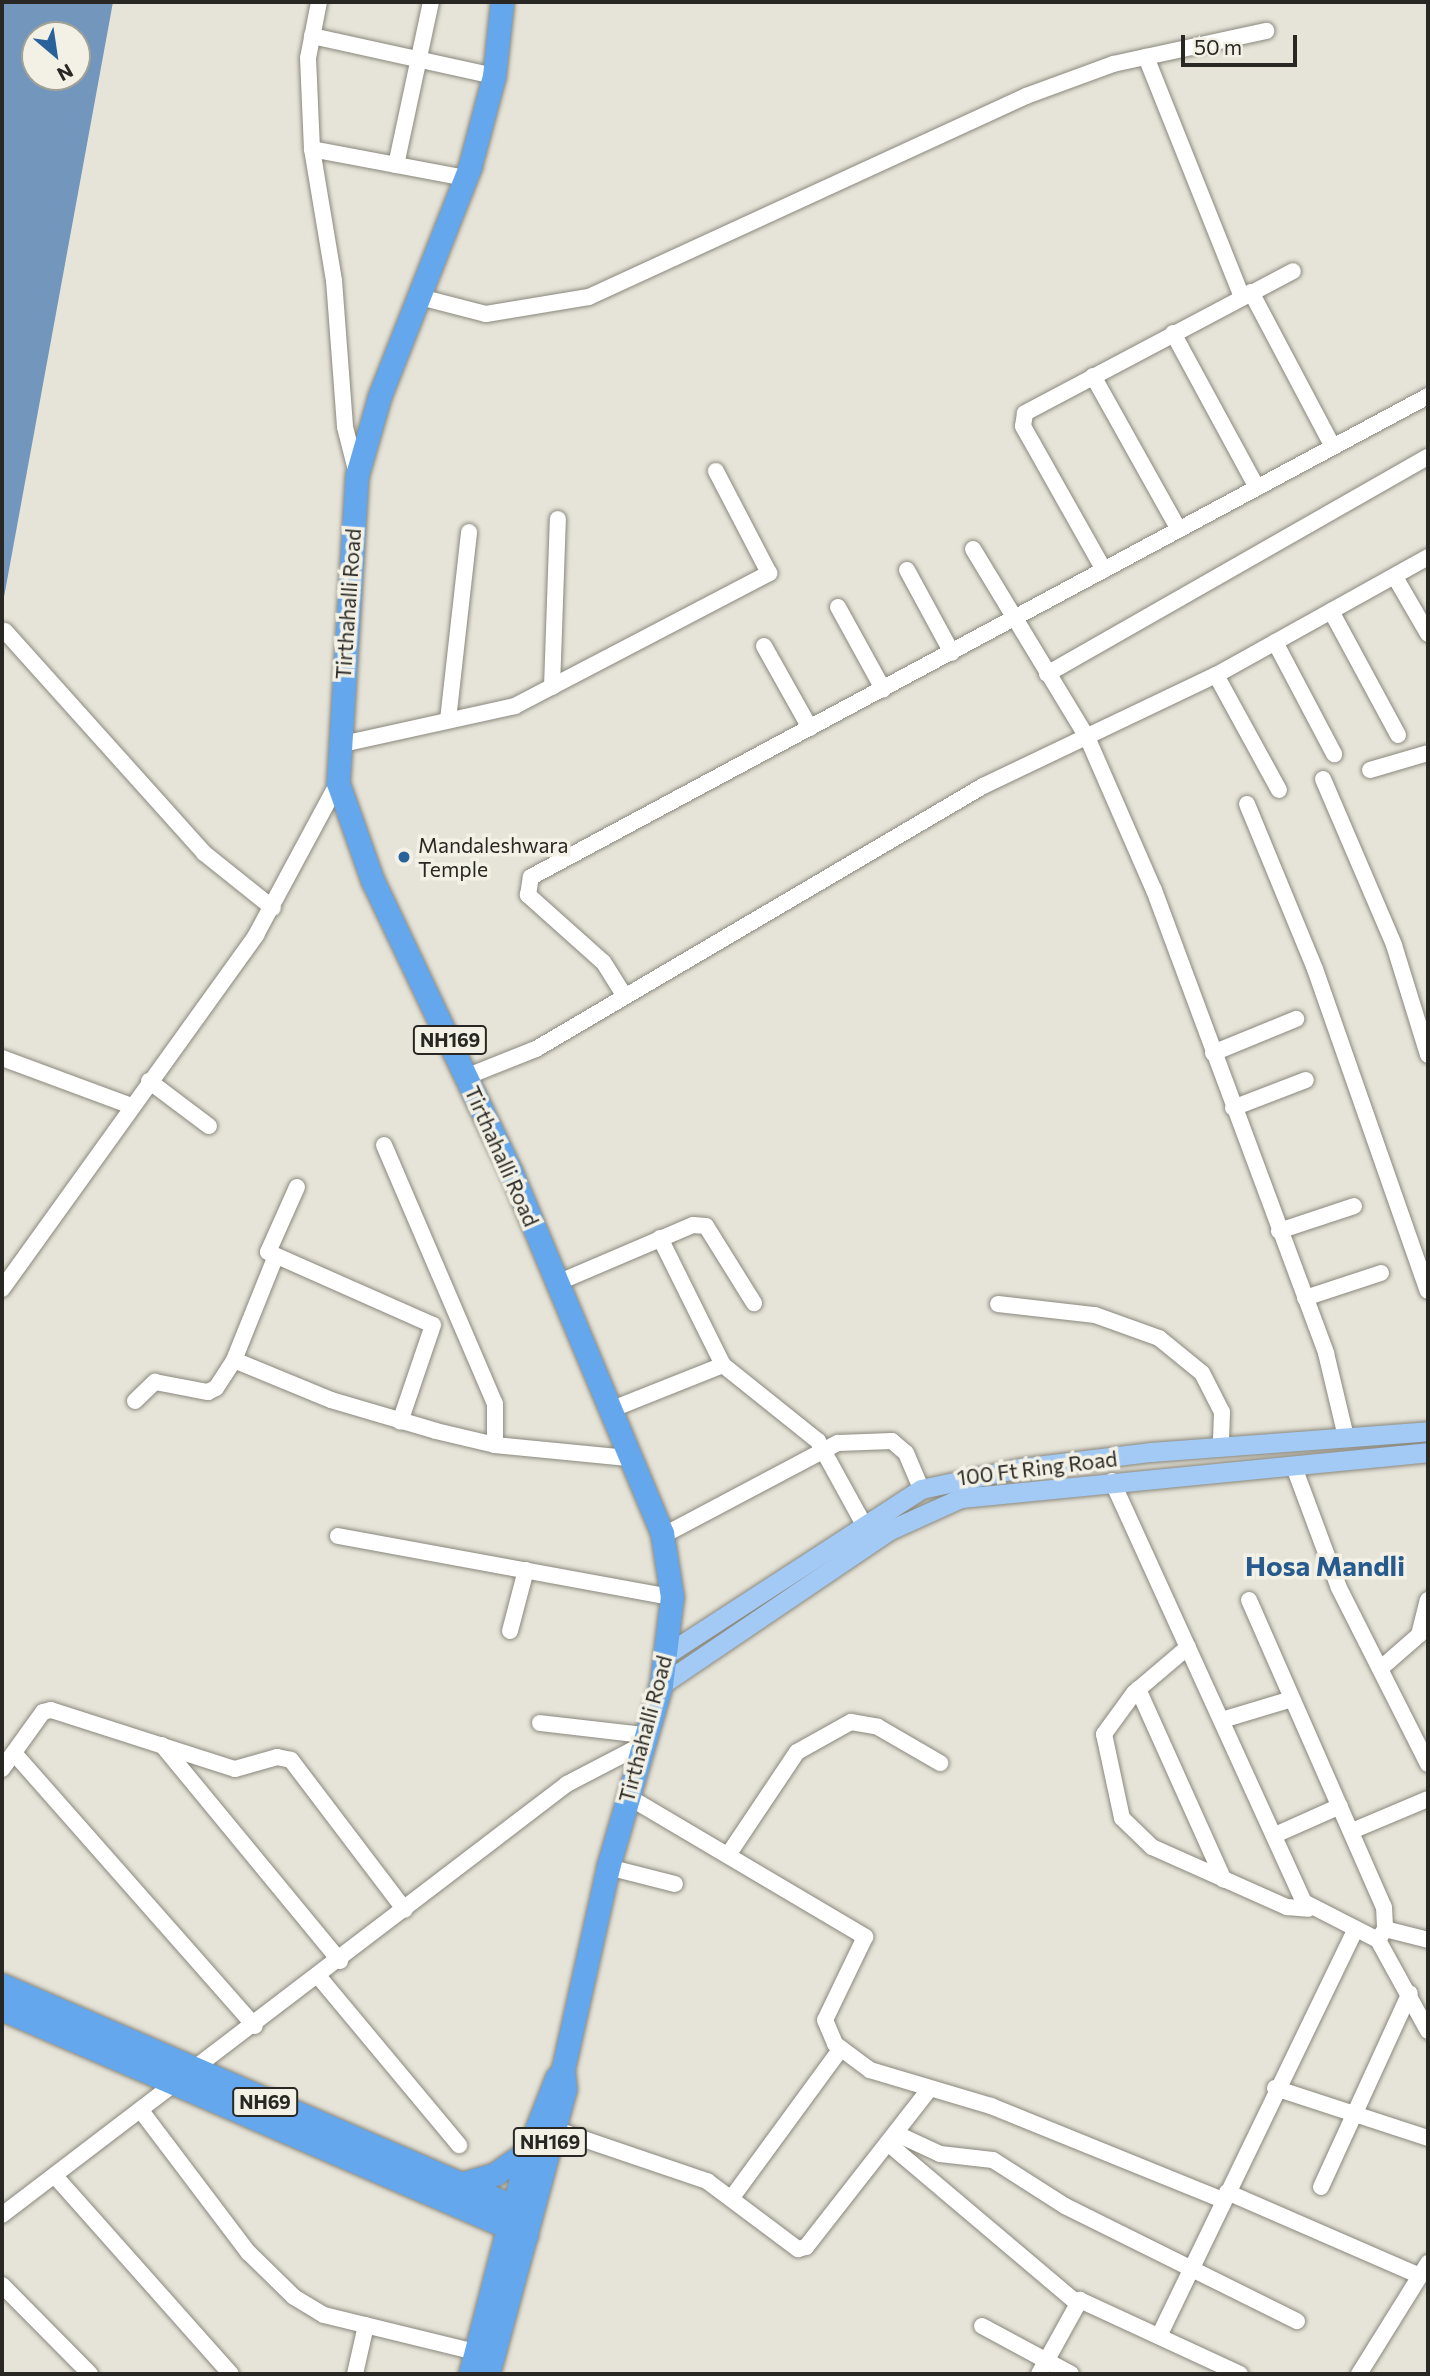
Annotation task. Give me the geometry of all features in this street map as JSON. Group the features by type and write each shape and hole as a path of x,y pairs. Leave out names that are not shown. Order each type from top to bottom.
{"highway":[{"name":"Tirthahalli Road","path":"502,2 494,76 466,178 420,297 357,475 338,745 338,783 373,882 468,1076 662,1536 672,1597 667,1654 661,1685 642,1741 608,1867 563,2069 554,2129 519,2221"},
{"name":"NH69","path":"2,1985 457,2185 519,2221"},
{"name":"NH69","path":"2,2010 173,2088 465,2211 519,2221"},
{"name":"NH169","path":"519,2221 528,2151 550,2086 563,2069"},
{"path":"457,2185 495,2174 528,2151"},
{"path":"465,2211 497,2269"},
{"path":"473,2363 497,2269 519,2221"},
{"path":"488,2374 519,2221"}],"main road":[{"name":"100 Ft Ring Road","path":"667,1654 863,1523 922,1489 1020,1468 1221,1447 1428,1430"},
{"name":"100 Ft Ring Road","path":"661,1685 917,1515 988,1493 1294,1467 1428,1452"}],"street":[{"path":"319,2 312,36 312,149 334,279 345,427 357,475"},
{"path":"396,165 424,61 431,2"},
{"path":"420,297 486,314 589,297 1026,96 1146,57 1266,31"},
{"path":"312,36 494,76"},
{"path":"1146,57 1247,295 1333,447"},
{"path":"312,149 466,178"},
{"path":"1104,570 1021,419 1093,376 1293,271"},
{"path":"1173,333 1257,488"},
{"path":"1093,376 1178,530"},
{"path":"624,995 603,962 528,895 527,882 1428,396"},
{"path":"1047,674 1428,457"},
{"path":"338,745 500,711 552,687 769,573 716,471"},
{"path":"552,687 558,519"},
{"path":"448,720 469,532"},
{"path":"973,549 1012,620 1087,737 1154,890 1326,1353 1346,1437"},
{"path":"468,1076 536,1049 983,786 1216,675 1428,557"},
{"path":"907,570 952,653"},
{"path":"1395,577 1428,634"},
{"path":"838,607 883,689"},
{"path":"1331,611 1398,735"},
{"path":"5,631 204,852 273,908"},
{"path":"1275,642 1334,754"},
{"path":"764,646 810,728"},
{"path":"1216,675 1279,790"},
{"path":"1370,770 1428,752"},
{"path":"1323,779 1394,945 1428,1055"},
{"path":"2,1289 273,908 338,783"},
{"path":"1247,804 1315,969 1428,1291"},
{"path":"1213,1053 1296,1019"},
{"path":"2,1058 131,1106"},
{"path":"1233,1108 1306,1080"},
{"path":"149,1081 209,1126"},
{"path":"384,1145 495,1404 495,1445"},
{"path":"297,1187 267,1246 275,1258 433,1325 400,1422"},
{"path":"1279,1231 1354,1206"},
{"path":"557,1283 660,1238 706,1226 754,1303"},
{"path":"660,1238 723,1365 826,1451 863,1523"},
{"path":"135,1401 155,1382 208,1392 234,1360 275,1258"},
{"path":"1304,1297 1381,1273"},
{"path":"998,1304 1095,1315 1160,1338 1202,1373 1222,1412 1221,1447"},
{"path":"234,1360 400,1422 495,1445 627,1458"},
{"path":"610,1410 723,1365"},
{"path":"662,1536 826,1451 873,1437 891,1441 906,1453 922,1489"},
{"path":"1294,1467 1339,1588 1428,1764"},
{"path":"1112,1481 1308,1909"},
{"path":"338,1536 672,1597"},
{"path":"510,1632 526,1570"},
{"path":"1249,1600 1384,1907 1382,1934 1428,2031"},
{"path":"1380,1669 1419,1635 1428,1600"},
{"path":"1188,1647 1138,1689 1104,1734 1122,1818 1152,1847 1224,1880 1356,1929 1428,1940"},
{"path":"1138,1689 1224,1880"},
{"path":"1222,1720 1292,1699"},
{"path":"2,1769 43,1712 51,1710 235,1769 277,1757 291,1760 405,1910"},
{"path":"729,1855 797,1752 851,1722 878,1727 940,1763"},
{"path":"540,1723 642,1741"},
{"path":"2,2215 142,2112 192,2070 255,2026 567,1784 642,1741"},
{"path":"160,1743 340,1961"},
{"path":"14,1753 255,2026"},
{"path":"627,1796 865,1937 866,1945 826,2010 840,2050 870,2070 928,2091 991,2106 1224,2196 1424,2269 1359,2374"},
{"path":"1352,1831 1428,1799"},
{"path":"1275,1835 1340,1806"},
{"path":"608,1867 676,1884"},
{"path":"1159,2336 1275,2088 1356,1929"},
{"path":"319,1977 459,2145"},
{"path":"1321,2187 1410,1993"},
{"path":"733,2196 840,2050"},
{"path":"1275,2088 1353,2116 1428,2138"},
{"path":"554,2129 685,2172 733,2196 791,2245 806,2247 928,2091"},
{"path":"142,2112 248,2252 294,2297 324,2315 366,2325 473,2363"},
{"path":"893,2139 940,2154 993,2160 1189,2271 1297,2321"},
{"path":"893,2139 1077,2303"},
{"path":"55,2176 231,2374"},
{"path":"2,2285 90,2374"},
{"path":"1042,2368 1077,2303 1085,2301 1240,2374"},
{"path":"355,2374 366,2325"},
{"path":"982,2326 1042,2368 1071,2374"}],"water":[{"path":"2,2 113,2 2,608"}],"place":[{"name":"Mandaleshwara Temple","path":"404,857"}],"district":[{"name":"Hosa Mandli","path":"1325,1565"}]}
